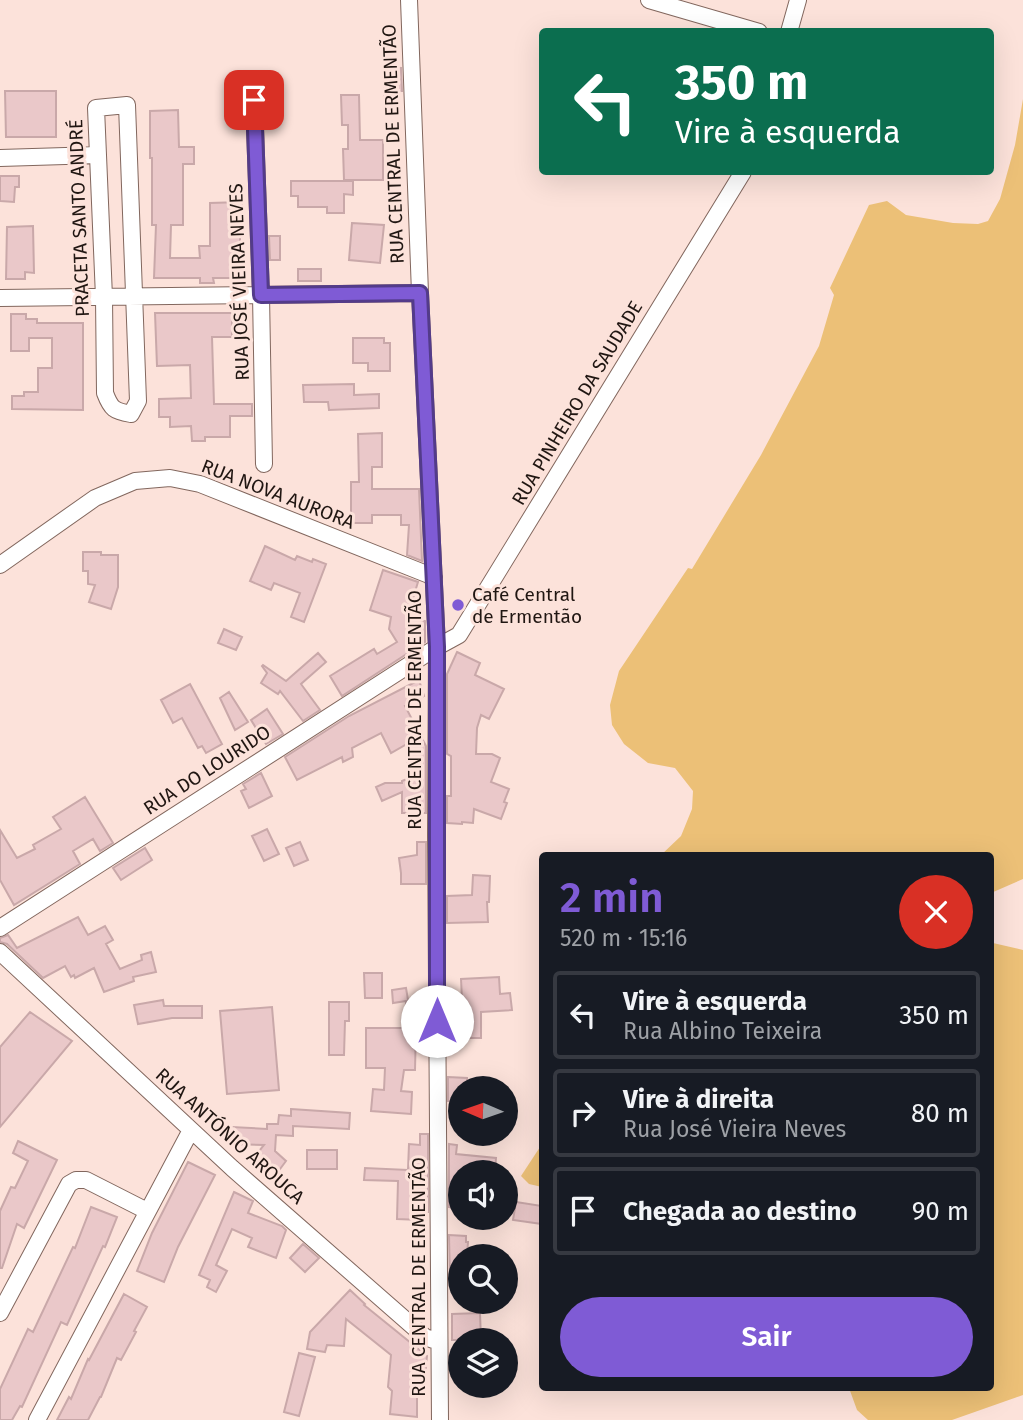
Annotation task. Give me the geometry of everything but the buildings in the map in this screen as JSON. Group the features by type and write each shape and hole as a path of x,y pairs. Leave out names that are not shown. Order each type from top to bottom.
{"street":[{"name":"RUA CENTRAL DE ERMENTÃO","path":"409,0 437,647 440,1420"},
{"path":"649,0 745,28"},
{"path":"790,28 798,0"},
{"name":"RUA JOSÉ VIEIRA NEVES","path":"254,100 264,464"},
{"name":"PRACETA SANTO ANDRÉ","path":"127,105 135,297 138,401 131,414 117,412 109,404 105,393 96,108 127,105"},
{"path":"0,158 98,155"},
{"name":"RUA PINHEIRO DA SAUDADE","path":"437,647 459,635 741,175"},
{"path":"0,298 420,293"},
{"name":"RUA NOVA AURORA","path":"0,565 95,498 135,481 170,478 200,484 434,577"},
{"name":"RUA DO LOURIDO","path":"0,928 437,647"},
{"name":"RUA ANTÓNIO AROUCA","path":"0,952 232,1168 425,1337 439,1342"},
{"path":"37,1420 191,1130"},
{"path":"0,1313 69,1184 76,1180 86,1180 147,1211"}],"shaded area":[{"path":"1023,99 1023,879 994,892 994,852 664,852 681,836 692,809 693,791 675,768 648,763 624,744 612,725 610,705 619,671 688,568 692,569 761,455 819,346 834,295 830,288 869,205 887,201 906,215 953,223 978,224 988,221 1000,199 1015,145"},
{"path":"994,943 1023,950 1023,1395 952,1420 868,1420 857,1410 850,1391 994,1391"},
{"path":"539,1149 539,1186 529,1184 521,1176"}],"place":[{"name":"Café Central de Ermentão","path":"458,605"}],"route":[{"path":"254,100 261,295 420,293 437,647 437,1021"}]}
